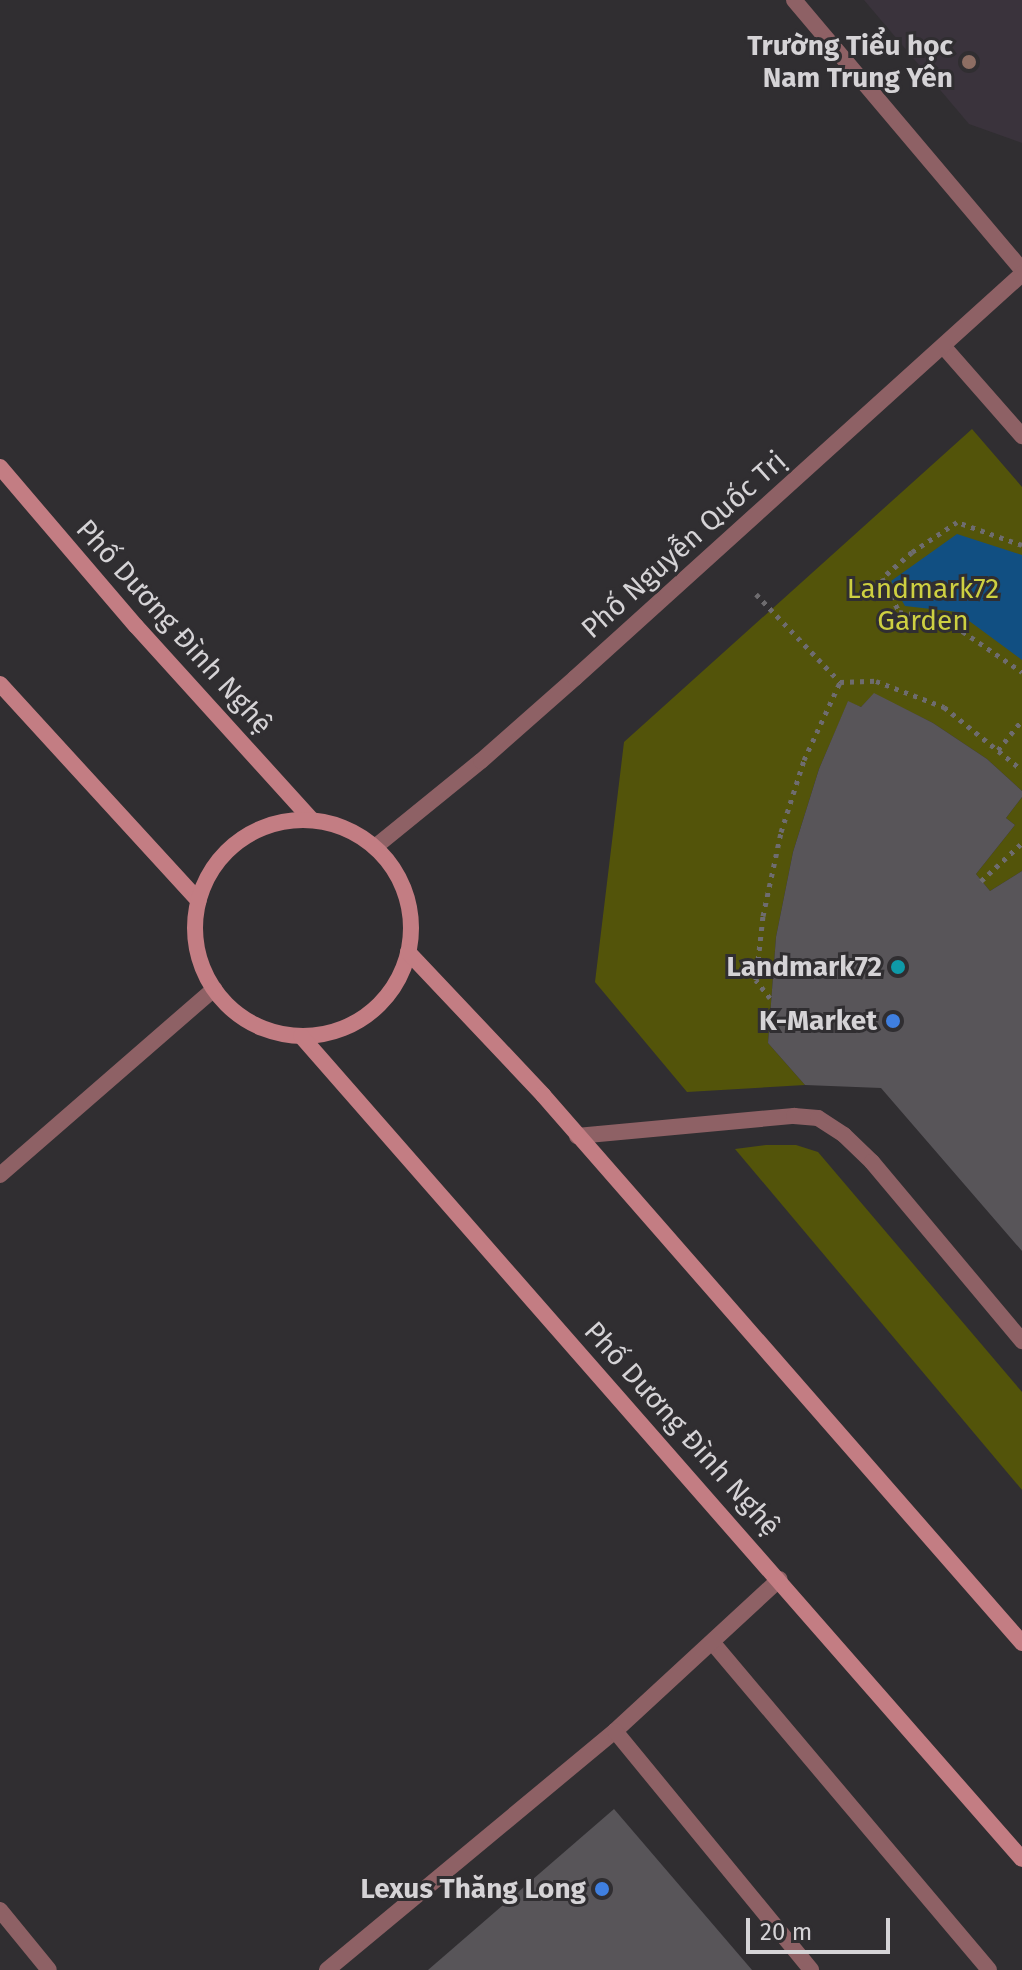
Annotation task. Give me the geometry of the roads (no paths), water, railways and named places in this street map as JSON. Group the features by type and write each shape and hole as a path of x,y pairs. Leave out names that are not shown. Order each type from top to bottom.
{"main road":[{"name":"Phố Dương Đình Nghệ","path":"0,467 136,626 312,820"},
{"path":"0,684 199,901"},
{"path":"312,820 346,828 375,847 397,873 410,906 408,952 401,976 381,1005 353,1025 318,1037 281,1036 247,1021 214,989 201,966 194,929 199,901 218,860 244,836 277,822 312,820"},
{"path":"408,952 577,1136 1022,1643"},
{"name":"Phố Dương Đình Nghệ","path":"301,1036 780,1579 1022,1859"}],"street":[{"path":"800,2 1022,272"},
{"name":"Phố Nguyễn Quốc Trị","path":"375,847 540,710 1022,272"},
{"path":"943,346 1022,436"},
{"path":"0,1175 214,989"},
{"path":"577,1136 779,1117 818,1118 844,1135 872,1162 1022,1341"},
{"path":"327,1970 615,1731 780,1579"},
{"path":"712,1642 989,1970"},
{"path":"615,1731 811,1970"},
{"path":"0,1910 49,1970"}],"water":[{"path":"957,534 1022,555 1022,660 957,612 905,606 891,581"}],"place":[{"name":"Trường Tiểu học Nam Trung Yên","path":"969,62"},
{"name":"Landmark72","path":"898,967"},
{"name":"K-Market","path":"893,1021"},
{"name":"Lexus Thăng Long","path":"602,1889"}],"park label":[{"name":"Landmark72 Garden","path":"923,605"}]}
